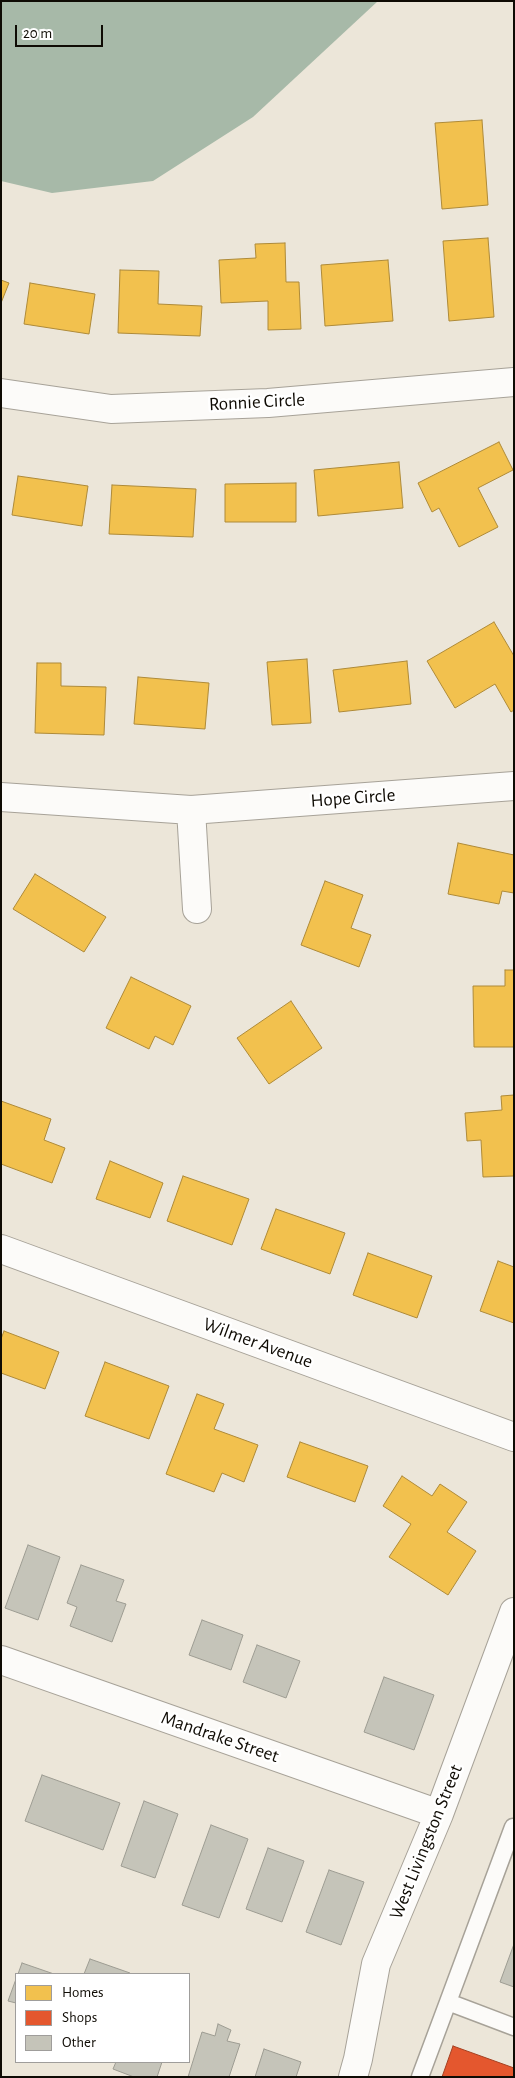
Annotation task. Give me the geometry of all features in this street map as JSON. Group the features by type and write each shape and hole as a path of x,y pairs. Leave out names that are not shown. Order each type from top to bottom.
{"street":[{"name":"Ronnie Circle","path":"1,393 110,409 268,403 514,382"},
{"name":"Hope Circle","path":"1,798 191,810 514,786"},
{"path":"191,810 196,909"},
{"name":"Wilmer Avenue","path":"1,1249 514,1437"},
{"name":"West Livingston Street","path":"353,2077 376,1964 439,1814 514,1612"},
{"name":"Mandrake Street","path":"1,1660 439,1814"}],"lane":[{"path":"420,2077 513,1827"},
{"path":"448,2002 514,2027"}],"shaded area":[{"path":"1,1 378,1 253,117 153,181 52,193 1,181"}],"building: Homes":[{"path":"482,120 488,205 442,209 435,123"},
{"path":"488,238 494,317 449,321 443,241"},
{"path":"285,243 286,282 299,282 301,329 268,330 268,301 221,303 219,260 256,258 255,244"},
{"path":"388,260 393,321 325,326 321,265"},
{"path":"120,270 159,271 158,304 202,306 200,336 118,333"},
{"path":"1,280 9,283 1,303"},
{"path":"30,283 95,294 89,334 24,324"},
{"path":"499,442 513,470 478,488 498,527 459,547 439,508 432,512 418,483"},
{"path":"399,462 403,508 318,516 314,470"},
{"path":"18,476 88,486 82,526 12,515"},
{"path":"296,483 296,522 225,522 225,484"},
{"path":"112,485 196,489 193,537 109,534"},
{"path":"494,622 514,656 514,710 511,712 495,684 455,708 427,661"},
{"path":"307,659 311,723 272,725 267,662"},
{"path":"407,661 411,704 339,712 333,670"},
{"path":"37,663 61,663 61,686 106,687 104,735 35,733"},
{"path":"138,677 209,683 205,729 134,724"},
{"path":"458,843 514,855 514,893 502,891 499,904 448,894"},
{"path":"35,874 106,917 84,952 13,909"},
{"path":"325,881 363,895 351,928 371,935 359,967 301,945"},
{"path":"505,970 514,970 514,1047 474,1047 473,986 505,986"},
{"path":"131,977 191,1006 173,1045 155,1036 149,1049 106,1028"},
{"path":"291,1001 322,1048 269,1084 237,1038"},
{"path":"514,1095 514,1176 483,1177 481,1140 467,1141 465,1113 502,1110 501,1096"},
{"path":"1,1101 51,1119 44,1140 65,1148 52,1183 1,1164"},
{"path":"110,1161 163,1183 150,1218 96,1199"},
{"path":"183,1176 249,1199 232,1245 167,1221"},
{"path":"276,1209 345,1233 330,1274 261,1249"},
{"path":"368,1253 432,1276 417,1318 353,1295"},
{"path":"498,1261 514,1267 514,1323 480,1311"},
{"path":"4,1331 59,1352 45,1389 1,1373 1,1339"},
{"path":"105,1362 169,1386 149,1439 85,1416"},
{"path":"197,1394 224,1404 214,1429 258,1445 244,1482 222,1473 214,1492 166,1474"},
{"path":"300,1442 368,1466 355,1502 287,1477"},
{"path":"402,1476 432,1496 440,1484 467,1502 447,1532 476,1551 448,1595 389,1557 411,1524 383,1506"}],"building: Shops":[{"path":"453,2046 514,2068 514,2077 442,2077"}],"building: Other":[{"path":"28,1545 60,1557 38,1620 5,1608"},
{"path":"81,1565 124,1580 116,1601 126,1604 112,1642 70,1626 77,1607 67,1603"},
{"path":"202,1620 243,1635 231,1670 189,1655"},
{"path":"257,1645 300,1661 286,1698 243,1682"},
{"path":"384,1677 434,1695 414,1750 364,1732"},
{"path":"42,1775 120,1803 103,1850 25,1821"},
{"path":"144,1801 178,1814 155,1878 121,1866"},
{"path":"211,1825 248,1839 219,1918 182,1905"},
{"path":"268,1848 304,1861 282,1922 246,1909"},
{"path":"329,1870 364,1882 341,1945 306,1932"},
{"path":"514,1944 514,1987 500,1982"},
{"path":"90,1959 130,1973 84,1973"},
{"path":"22,1963 51,1973 18,1973"},
{"path":"15,1982 15,2003 8,2001"},
{"path":"218,2024 231,2030 227,2041 240,2044 229,2077 188,2077 202,2032 215,2036"},
{"path":"264,2049 301,2062 296,2077 255,2077"},
{"path":"116,2063 162,2063 157,2077 134,2077 113,2069"}]}
